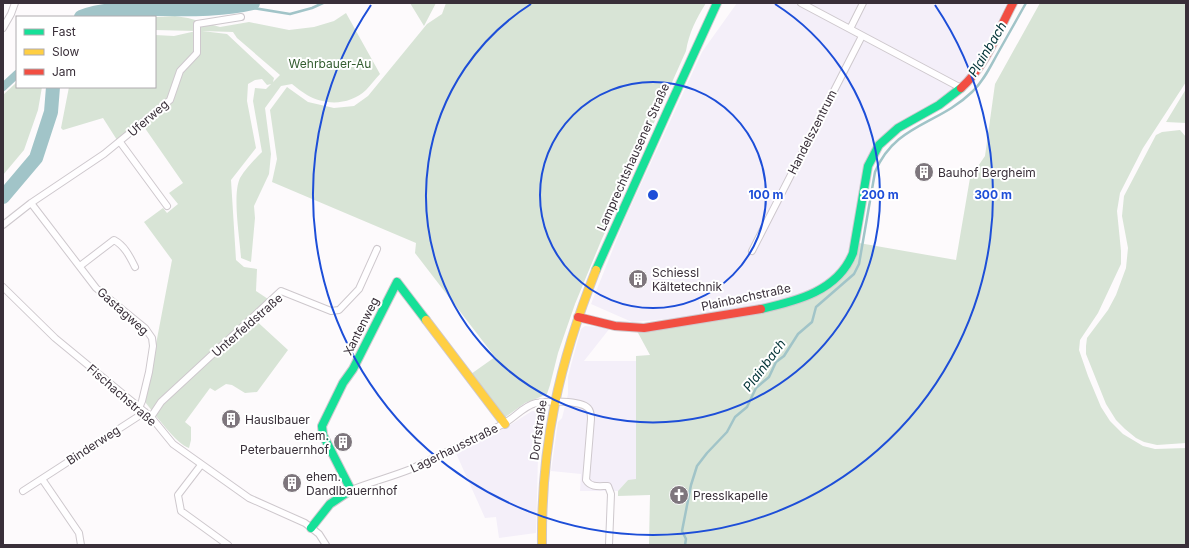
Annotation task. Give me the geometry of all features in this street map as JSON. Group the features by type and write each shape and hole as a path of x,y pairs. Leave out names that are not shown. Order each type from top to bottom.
{"street":[{"path":"3,28 7,23 15,3"},
{"name":"Lamprechtshausener Straße","path":"577,320 602,254 717,3"},
{"path":"801,3 961,88"},
{"path":"850,29 863,3"},
{"name":"Plainbachstraße","path":"577,320 645,328 737,314 798,299 824,288 834,281 843,272 851,260 868,166 879,145 898,128 939,105 970,80 985,57 1013,3"},
{"name":"Uferweg","path":"3,225 104,154 170,100 180,71 197,53 198,24 241,17"},
{"name":"Handelszentrum","path":"752,251 862,36"},
{"name":"Uferweg","path":"120,142 167,206"},
{"name":"Gastagweg","path":"31,204 96,288 145,328 152,338 153,346 149,372 139,408"},
{"path":"80,266 114,240 120,244 128,254 135,267"},
{"name":"Unterfeldstraße","path":"150,417 161,402 281,291 331,311 339,310 359,288 377,249"},
{"name":"Xantenweg","path":"351,490 323,435 322,426 343,383 353,369 397,282 505,424"},
{"name":"Fischachstraße","path":"3,287 55,338 145,412 174,444 249,498 305,523 319,534 326,545"},
{"name":"Dorfstraße","path":"542,545 546,450 554,402 564,360 577,320"},
{"name":"Lagerhausstraße","path":"351,490 373,481 411,469 505,424 527,407 536,403 554,402 582,404 590,411 591,419 586,480 588,484 593,486 608,486 611,494 609,545"},
{"name":"Binderweg","path":"22,491 42,479 74,456 145,412"},
{"path":"201,464 178,495 181,511 228,545"},
{"path":"42,479 79,533 81,545"},
{"path":"311,528 330,504 351,490"}],"shaded area":[{"path":"737,3 1007,3 969,79 946,97 883,138 864,167 851,247 843,265 829,281 812,289 773,303 725,314 632,322 591,304 625,219 702,52"},
{"path":"585,326 610,328 584,361 636,361 636,480 628,480 618,491 580,491 581,474 551,471 558,422 562,418 568,394 568,377 581,329"},
{"path":"532,411 538,413 541,421 538,457 536,533 499,538 496,517 485,518 455,451 510,425"}],"green space":[{"path":"410,3 436,3 424,26"},
{"path":"446,3 706,3 693,26 686,51 601,241 575,304 558,353 547,394 525,403 504,418 471,374 495,357 415,253 416,243 272,182 277,159 270,110 287,87 308,102 334,108 354,106 368,96 427,24 442,14"},
{"path":"1040,3 1186,3 1186,82 1143,148 1120,193 1117,211 1121,264 1098,313 1080,340 1079,350 1101,407 1110,421 1123,434 1143,446 1155,449 1186,448 1186,545 649,545 650,495 618,496 618,491 628,480 636,479 636,356 650,355 637,331 778,308 844,276 856,259 859,243 956,260 970,178 985,156 995,84"},
{"name":"Wehrbauer-Au","path":"346,13 380,74 360,95 353,99 338,102 314,99 292,84 281,86 265,108 271,154 269,174 254,206 255,218 251,262 241,258 237,217 238,186 240,178 247,167 262,152 253,101 255,88 266,89 271,84 267,85 262,79 255,80 248,84 247,101 256,148 231,180 236,260 244,267 257,269 256,291 268,299 251,316 288,350 257,392 245,393 232,385 226,384 215,391 210,388 185,422 191,427 191,440 189,448 184,446 172,435 145,402 172,260 144,222 163,208 167,213 178,204 169,193 183,183 140,121 117,140 103,118 63,130 61,128 69,88 156,88 156,35 174,36 196,31 156,30 156,17 175,16 188,18 220,27 249,22 289,30 314,27 334,21","holes":["202,31 233,32 237,38 280,75 273,82 274,78 227,34"]},
{"path":"16,83 16,88 42,88 38,110 24,150 3,175 3,95"},
{"path":"1186,89 1186,123 1166,122"},
{"path":"1180,130 1186,137 1186,443 1157,445 1144,442 1136,438 1116,420 1106,404 1086,354 1086,346 1087,338 1108,310 1116,295 1126,268 1128,248 1122,216 1124,196 1156,135 1162,132"}],"waterway":[{"path":"84,16 96,12 112,10 214,8 240,6 253,3"},
{"path":"241,6 290,14 312,8 323,3"},
{"name":"Plainbach","path":"685,545 686,539 682,531 691,485 697,466 727,432 735,417 747,407 756,388 769,377 776,362 784,356 798,334 812,322 816,307 854,274 859,264 875,172 884,156 894,144 906,134 959,103 976,88 987,73 1026,3"},
{"path":"3,87 16,75"},
{"path":"3,197 36,158 51,112 53,88"}],"traffic: fast":[{"path":"596,270 717,3"},
{"path":"761,309 802,298 827,285 837,277 846,266 853,253 868,166 879,145 898,128 939,105 961,88"},
{"path":"311,528 330,504 351,490 323,435 322,426 343,383 353,369 397,282 426,320"}],"traffic: slow":[{"path":"542,545 545,472 555,404 562,371 572,338 596,270"},
{"path":"426,320 505,424"}],"traffic: jam":[{"path":"961,88 978,69 991,48 1013,3"},
{"path":"578,317 615,326 644,328 761,309"}],"place":[{"name":"Bauhof Bergheim","path":"924,172"},
{"name":"Schiessl Kältetechnik","path":"638,279"},
{"name":"Hauslbauer","path":"231,419"},
{"name":"ehem. Peterbauernhof","path":"343,442"},
{"name":"ehem. Dandlbauernhof","path":"292,483"},
{"name":"Presslkapelle","path":"679,495"}]}
